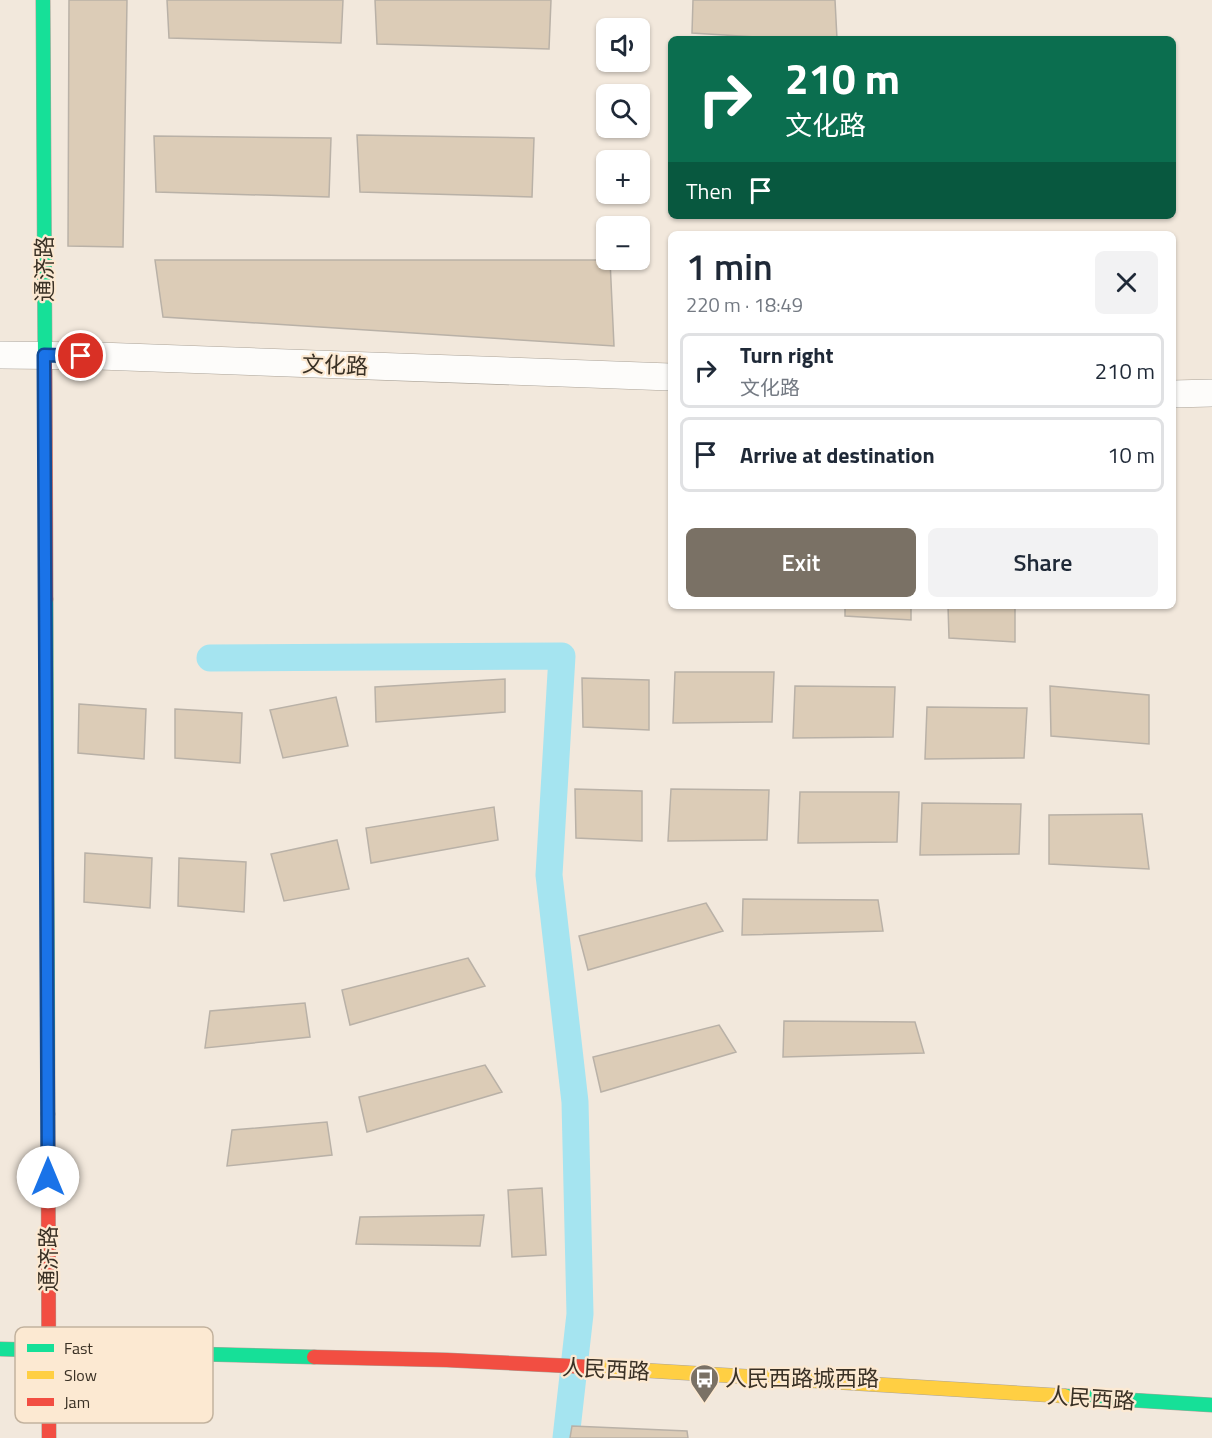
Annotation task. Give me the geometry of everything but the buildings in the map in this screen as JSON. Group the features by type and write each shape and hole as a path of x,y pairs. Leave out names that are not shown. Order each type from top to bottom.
{"street":[{"name":"通济路","path":"43,0 48,1327"},
{"name":"文化路","path":"0,355 668,377"},
{"path":"1176,394 1212,393"},
{"name":"人民西路","path":"0,1348 15,1349"},
{"name":"人民西路","path":"213,1356 485,1363 676,1372 1212,1405"}],"waterway":[{"path":"210,658 562,656 549,875 575,1102 580,1314 566,1438"}],"traffic: fast":[{"path":"43,0 45,361"},
{"path":"46,599 48,1114"},
{"path":"0,1349 15,1349"},
{"path":"213,1354 314,1357"},
{"path":"1065,1396 1212,1405"}],"traffic: slow":[{"path":"590,1367 1065,1396"}],"traffic: jam":[{"path":"45,361 46,599"},
{"path":"48,1114 49,1327"},
{"path":"314,1357 447,1360 590,1367"},
{"path":"49,1423 49,1438"}],"place":[{"name":"人民西路城西路","path":"704,1404"}],"route":[{"path":"48,1177 44,355 81,356"}]}
